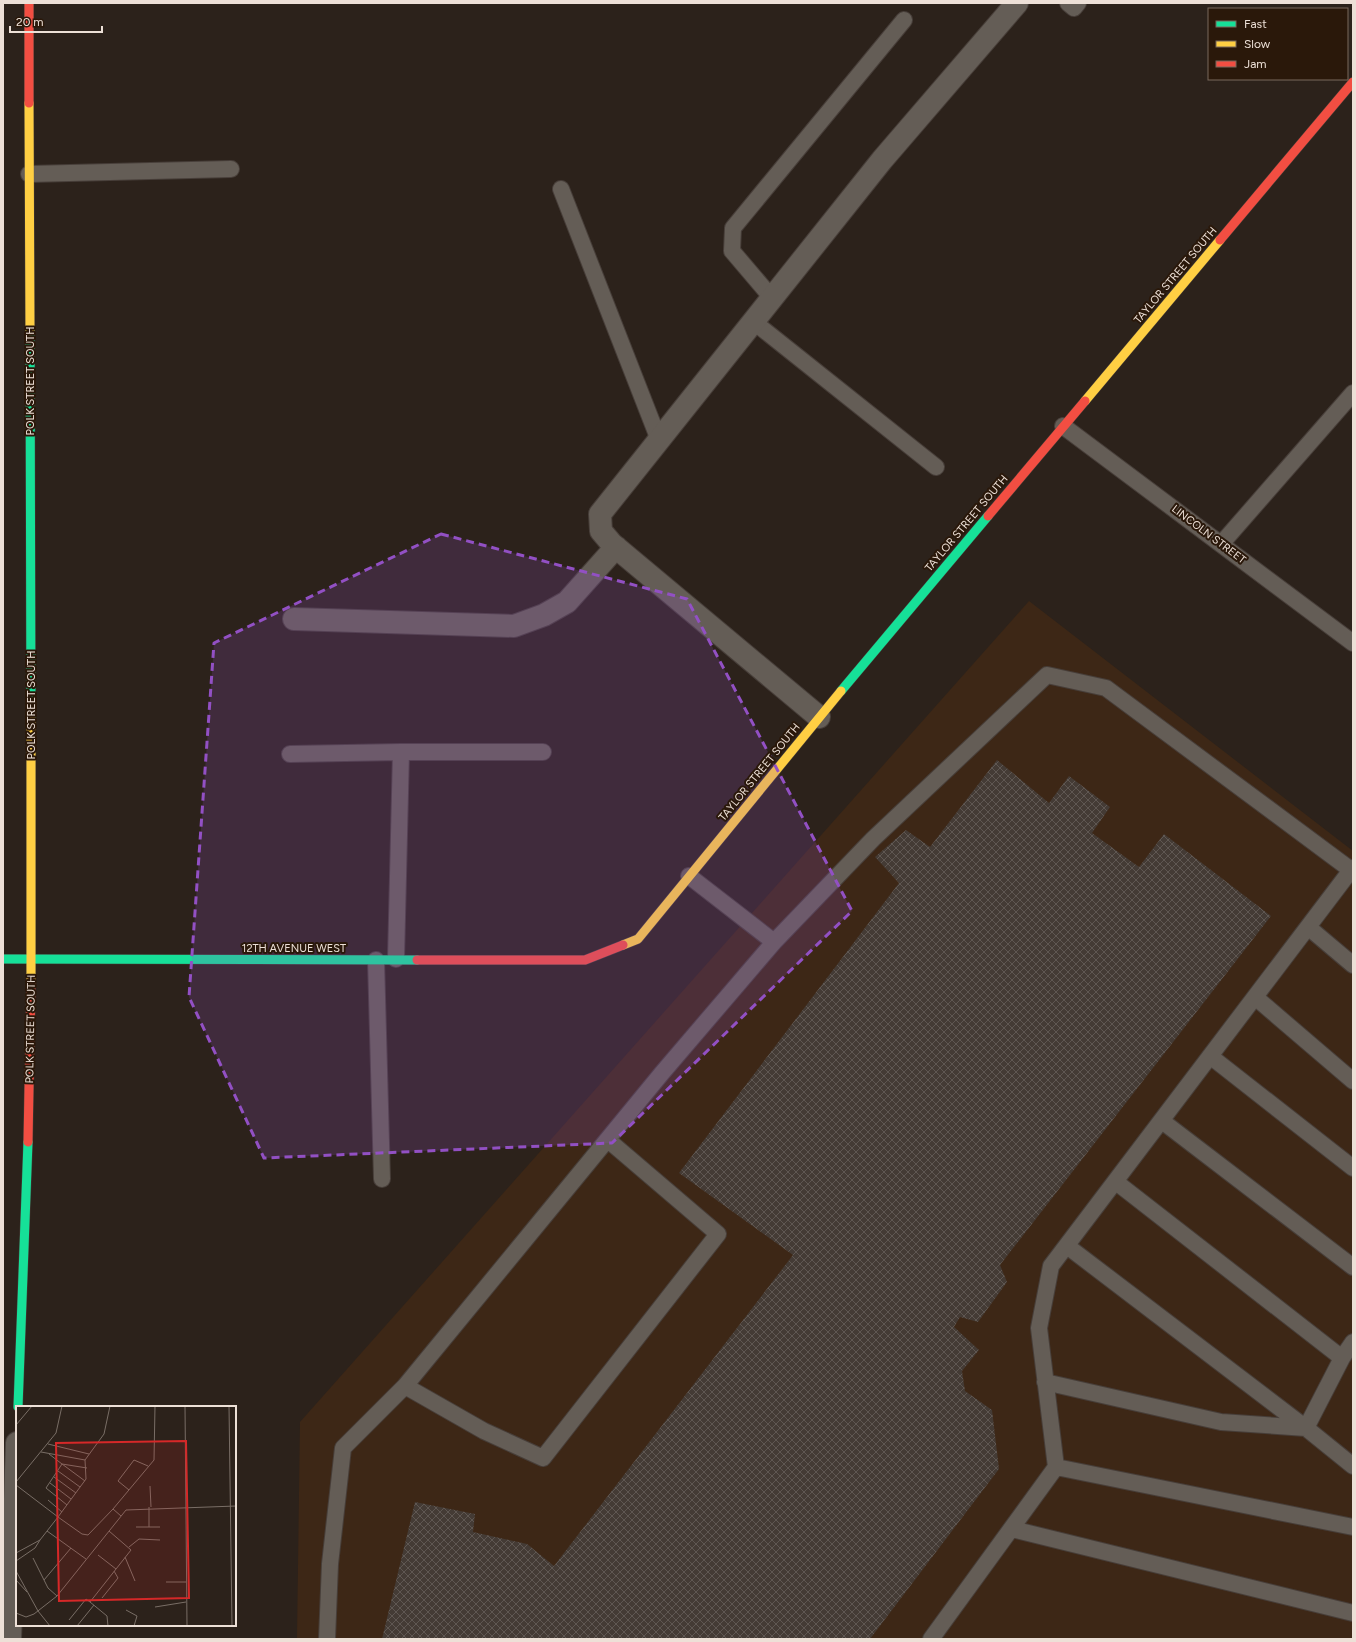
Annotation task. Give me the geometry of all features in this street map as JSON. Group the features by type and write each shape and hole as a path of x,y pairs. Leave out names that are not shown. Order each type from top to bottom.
{"street":[{"name":"POLK STREET SOUTH","path":"18,1406 28,1136 32,959 29,3"},
{"path":"819,717 616,547 602,531 600,514 882,160 1017,3"},
{"name":"TAYLOR STREET SOUTH","path":"585,960 638,939 819,717 1353,82"},
{"path":"294,619 514,626 544,615 567,602 616,547"},
{"name":"12TH AVENUE WEST","path":"3,959 585,960"},
{"path":"10,1639 16,1471"}],"lane":[{"path":"1068,3 1074,8 1078,3"},
{"path":"772,298 732,251 733,228 904,20"},
{"path":"29,174 231,169"},
{"path":"561,190 660,440"},
{"path":"754,322 936,467"},
{"path":"1222,544 1353,393"},
{"name":"LINCOLN STREET","path":"1063,426 1353,643"},
{"path":"327,1639 330,1564 343,1448 405,1386 662,1073 774,942 874,840 1047,675 1106,688 1352,870 1051,1266 1039,1328 1056,1467 931,1639"},
{"path":"396,959 401,752"},
{"path":"290,754 543,752"},
{"path":"689,876 774,942"},
{"path":"1308,927 1353,965"},
{"path":"376,960 382,1180"},
{"path":"1256,997 1353,1081"},
{"path":"1210,1056 1353,1168"},
{"path":"1162,1121 1353,1267"},
{"path":"405,1386 484,1431 543,1458 718,1234 608,1140"},
{"path":"1116,1182 1342,1358"},
{"path":"1067,1246 1306,1428 1353,1466"},
{"path":"1306,1428 1342,1358 1353,1342"},
{"path":"1045,1382 1221,1422 1306,1428"},
{"path":"1056,1467 1353,1527"},
{"path":"1012,1529 1353,1613"}],"highlighted area":[{"path":"441,534 687,599 852,911 612,1143 264,1158 189,997 214,643"}],"shaded area":[{"path":"1029,601 1353,851 1353,1639 297,1639 300,1422"}],"building":[{"path":"997,760 1049,803 1069,776 1110,807 1092,833 1139,867 1164,834 1271,916 1000,1265 1007,1282 978,1322 960,1317 954,1327 979,1350 962,1371 965,1391 992,1410 999,1469 870,1639 382,1639 415,1502 475,1514 473,1532 527,1544 554,1566 793,1255 679,1173 899,883 875,857 906,830 930,847"}],"traffic: fast":[{"path":"30,331 31,719"},
{"path":"841,691 988,516"},
{"path":"3,959 417,960"},
{"path":"18,1406 28,1142"}],"traffic: slow":[{"path":"29,103 30,331"},
{"path":"1085,401 1220,240"},
{"path":"623,945 638,939 841,691"},
{"path":"31,719 31,982"}],"traffic: jam":[{"path":"29,3 29,103"},
{"path":"1220,240 1353,82"},
{"path":"988,516 1085,401"},
{"path":"417,960 585,960 623,945"},
{"path":"28,1142 31,982"}]}
